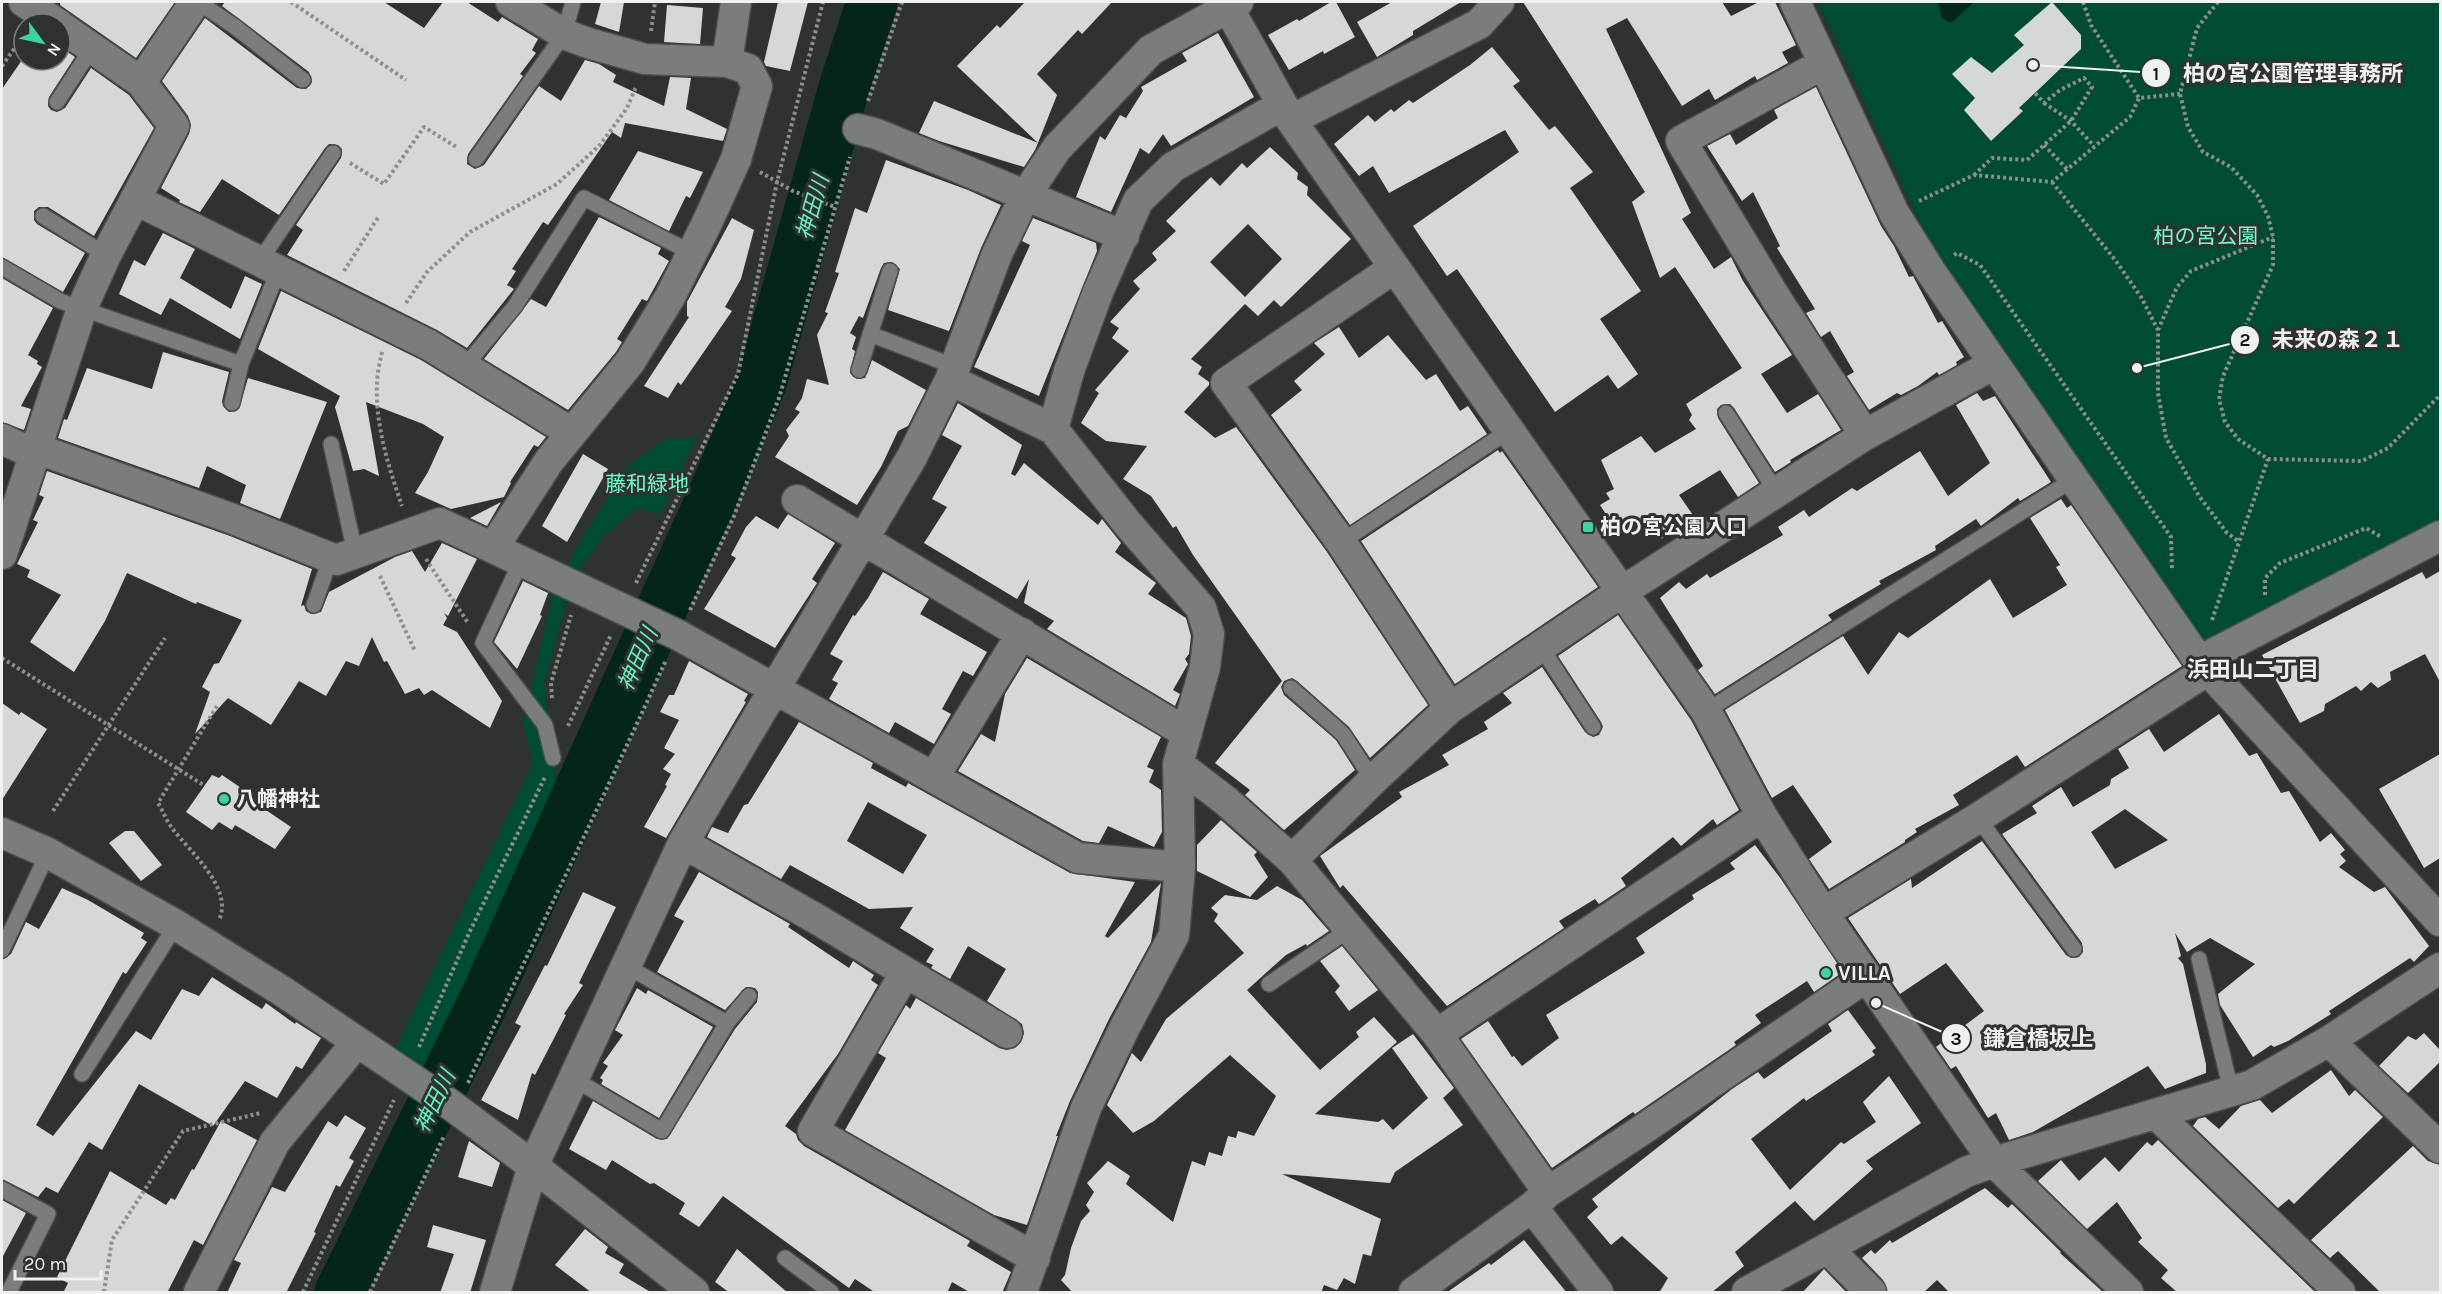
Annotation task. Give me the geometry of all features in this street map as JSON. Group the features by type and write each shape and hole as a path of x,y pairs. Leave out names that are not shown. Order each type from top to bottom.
{"street":[{"path":"24,2 39,12"},
{"path":"141,82 196,2"},
{"path":"493,548 549,461 630,362 670,297 736,159 758,86 748,69 727,62 645,59 588,43 564,34 511,2"},
{"path":"727,62 736,2"},
{"path":"1053,429 1070,371 1098,292 1138,201 1173,167 1286,112 1479,24 1498,2"},
{"path":"1795,2 1894,213 1931,272 2160,605 2203,666 2440,921"},
{"path":"495,1293 533,1166 683,843 912,457 953,374 998,254 1025,196 1057,148 1151,50 1230,4 1286,112 1706,711 1762,816 1823,913 1994,1162 2128,1293"},
{"path":"2,554 82,308 106,255 174,126 141,82 72,34"},
{"path":"1823,64 1681,141 1778,300 1865,435"},
{"path":"858,129 877,134 1124,236"},
{"path":"136,200 429,345 572,433"},
{"path":"1394,268 1226,383 1341,542 1450,708"},
{"path":"1292,860 1450,708 1623,591 1865,435 1994,364"},
{"path":"953,374 1053,429 1128,524 1201,608 1209,634 1205,667 1178,764 1180,867 1174,935 1125,1027 1086,1108 1022,1293"},
{"path":"2,439 34,454 46,452 236,520 351,553 440,523 674,634 1078,858 1180,867"},
{"path":"797,500 1187,733"},
{"path":"1823,913 1978,818 2203,666 2277,621 2440,536"},
{"path":"934,777 1022,633"},
{"path":"1178,764 1226,801 1292,860 1437,1034 1598,1293"},
{"path":"1437,1034 1762,816"},
{"path":"2,833 48,853 176,925 282,991 410,1077 533,1166 694,1293"},
{"path":"683,843 1007,1034"},
{"path":"1747,1293 1966,1172 2252,1085 2329,1041 2440,968"},
{"path":"905,973 813,1131 1035,1258"},
{"path":"1414,1293 1540,1199 1866,977"},
{"path":"2329,1041 2440,1148"},
{"path":"199,1293 275,1142 357,1042"},
{"path":"2156,1114 2340,1293"},
{"path":"1827,1248 1871,1293"}],"lane":[{"path":"196,2 234,26 303,80"},
{"path":"476,159 564,34 573,2"},
{"path":"57,102 92,48"},
{"path":"232,403 269,267 333,153"},
{"path":"465,366 515,306 584,198 692,253"},
{"path":"43,216 106,255"},
{"path":"2,267 60,302 241,364"},
{"path":"859,370 890,271"},
{"path":"870,334 953,374"},
{"path":"1726,413 1777,493"},
{"path":"1341,542 1510,430"},
{"path":"315,605 351,553 331,444"},
{"path":"1706,711 2074,479"},
{"path":"521,561 483,643 545,725 553,758"},
{"path":"1541,647 1593,727"},
{"path":"1291,688 1342,734 1373,780"},
{"path":"1978,818 2074,949"},
{"path":"2,950 48,853"},
{"path":"82,1074 176,925"},
{"path":"1269,984 1350,929"},
{"path":"2199,959 2231,1090"},
{"path":"627,966 728,1023"},
{"path":"573,1079 662,1131 728,1023 749,996"},
{"path":"2,1189 48,1214 9,1293"},
{"path":"785,1258 821,1290"}],"path":[{"path":"291,2 405,80"},
{"path":"303,1293 410,1077 470,932 553,758 628,611 738,374 777,182 823,2"},
{"path":"370,1293 453,1108 608,790 674,634 734,516 779,398 858,129 902,2"},
{"path":"2083,2 2091,25 2139,98"},
{"path":"2218,2 2198,28 2180,93 2188,127 2203,152 2231,167 2257,195 2268,216 2273,237 2273,265 2223,376 2219,399 2225,422 2238,439 2268,459 2362,461 2388,448 2440,395"},
{"path":"2,66 12,52"},
{"path":"1894,213 1974,175 1992,158 2027,160 2071,121 2092,87 2084,78 2060,90 2044,102"},
{"path":"2035,93 2071,121 2094,147"},
{"path":"2139,98 2180,93"},
{"path":"1974,175 2052,182 2130,117 2139,98"},
{"path":"333,153 384,184 424,127 476,159"},
{"path":"2044,145 2067,169"},
{"path":"736,159 793,191 836,207"},
{"path":"2052,182 2122,270 2141,297 2158,330"},
{"path":"328,296 379,216"},
{"path":"2238,541 2227,534 2199,496 2166,438 2158,393 2158,330 2177,287 2191,271 2273,237"},
{"path":"1931,272 1957,253 1980,265 2171,537 2173,567 2160,605"},
{"path":"2203,666 2238,541 2268,459"},
{"path":"2277,621 2264,592 2265,578 2280,563 2366,528 2410,551"},
{"path":"351,553 415,651"},
{"path":"552,704 551,683 579,588"},
{"path":"53,811 165,638"},
{"path":"2,658 205,786"},
{"path":"208,945 222,915 221,897 216,882 170,825 158,803 177,768 217,706"},
{"path":"104,1293 112,1240 183,1131 305,1103"}],"green space":[{"name":"柏の宮公園","path":"1818,2 2440,2 2440,524 2202,642 1931,247"},
{"name":"藤和緑地","path":"697,437 661,514 637,508 602,538 581,569 566,605 544,683 558,788 425,1074 394,1052 533,763 523,724 552,596 583,536 628,466 665,439"}],"shaded area":[{"path":"1938,2 1974,2 1951,23 1942,18"}],"building":[{"path":"60,2 175,2 136,58 60,5"},
{"path":"225,2 384,2 424,28 443,2 467,2 498,22 502,17 538,39 532,50 536,53 520,74 523,76 468,154 467,164 475,169 484,165 539,86 561,101 585,60 599,64 616,75 613,82 664,106 670,77 691,78 686,109 727,129 723,141 625,123 621,138 612,132 548,225 543,222 512,269 516,271 507,285 514,289 467,348 437,330 287,255 303,230 296,225 341,158 342,149 338,145 329,144 325,148 279,215 222,179 200,212 179,202 180,200 161,188 189,134 191,125 188,116 162,81 205,18 297,88 306,89 312,82 309,72 222,6"},
{"path":"601,2 624,2 619,32 595,24"},
{"path":"778,2 808,2 790,71 766,66 764,62"},
{"path":"1025,2 1112,2 1082,34 1078,30 1037,74 1057,95 1038,143 957,66 997,25 1000,28"},
{"path":"1331,2 1336,2 1355,37 1289,70 1268,35 1297,19 1299,21"},
{"path":"1392,2 1461,2 1413,31 1413,35 1377,57 1357,22"},
{"path":"1523,2 1722,2 1731,16 1759,2 1775,2 1796,45 1782,52 1788,63 1757,80 1755,76 1715,100 1709,89 1682,106 1627,18 1606,29 1691,213 1682,219 1714,269 1731,257 1743,281 1792,355 1761,374 1787,413 1818,394 1841,430 1790,460 1791,462 1775,472 1734,408 1730,404 1721,405 1717,409 1718,418 1759,483 1738,497 1720,470 1679,495 1695,518 1661,539 1644,518 1618,533 1600,505 1610,499 1606,493 1614,489 1601,460 1641,436 1655,453 1696,429 1689,420 1692,415 1686,404 1742,368 1675,267 1660,278 1632,202 1645,192"},
{"path":"2052,2 2081,35 2081,49 2019,108 2023,111 1991,141 1964,110 1975,98 1952,74 1971,57 1992,73 2024,45 2014,35"},
{"path":"667,5 703,8 700,44 664,42"},
{"path":"1218,33 1254,97 1171,146 1163,134 1149,154 1140,148 1111,212 1076,197 1100,136 1105,140 1120,115 1126,118 1143,91 1141,87 1187,61 1182,53"},
{"path":"1492,47 1520,81 1513,86 1549,130 1555,126 1593,172 1570,188 1641,291 1600,319 1638,374 1618,389 1608,375 1555,412 1457,269 1447,276 1413,226 1519,152 1505,130 1389,193 1373,166 1359,176 1334,144 1368,115 1375,122 1391,109 1394,112 1409,100 1413,103 1470,65"},
{"path":"91,68 129,95 154,128 94,236 48,207 39,207 34,211 34,220 37,224 85,253 63,292 2,257 2,89 14,72 65,72 49,97 48,106 57,112 65,108"},
{"path":"1816,87 1881,226 1909,277 1913,276 1938,323 1942,321 1964,357 1956,362 1957,365 1939,375 1937,372 1918,386 1901,395 1897,393 1869,410 1847,376 1854,372 1830,331 1821,337 1806,313 1815,309 1777,248 1780,246 1753,192 1742,201 1707,146 1730,134 1736,145 1778,118 1774,110"},
{"path":"934,101 1038,143 1035,150 1024,167 919,133"},
{"path":"1270,147 1298,173 1297,179 1308,187 1307,195 1351,239 1281,307 1274,300 1258,316 1245,304 1191,359 1202,367 1198,374 1209,382 1209,385 1184,412 1215,438 1236,427 1327,552 1428,705 1370,758 1349,727 1297,681 1292,678 1284,681 1281,687 1284,695 1336,740 1355,770 1284,830 1245,795 1250,790 1215,763 1282,681 1193,555 1176,526 1173,528 1151,496 1123,479 1147,446 1106,441 1081,423 1099,393 1095,390 1129,351 1112,338 1119,328 1110,322 1140,289 1133,281 1157,260 1152,253 1176,231 1166,221 1211,177 1220,186 1242,163 1247,168","holes":["1248,224 1282,259 1245,297 1210,262"]},
{"path":"638,151 703,172 690,198 686,196 669,231 609,200"},
{"path":"886,160 968,190 1001,205 981,248 949,331 888,310 900,269 892,262 884,263 881,268 863,318 859,316 850,333 856,337 852,349 855,351 850,373 857,379 865,378 872,360 926,390 908,426 898,431 881,467 857,505 775,457 789,436 786,430 800,412 795,409 802,398 807,379 829,385 817,335 828,313 825,312 839,273 835,272 855,208 867,213"},
{"path":"599,217 661,248 658,254 669,261 647,301 642,299 617,339 622,342 616,352 568,410 484,359 531,299 546,307"},
{"path":"732,218 754,230 741,279 725,307 732,311 681,385 678,382 668,398 644,386 689,317 687,316 687,302"},
{"path":"1033,218 1096,243 1097,251 1039,396 974,367 1030,245 1022,241"},
{"path":"163,233 195,249 180,278 231,309 245,276 262,284 240,339 170,298 161,315 119,294 134,260 145,266"},
{"path":"2,278 53,308 28,355 38,361 37,364 42,367 21,406 31,409 24,430 2,422"},
{"path":"281,291 421,360 546,437 538,447 534,445 510,482 504,497 451,509 415,493 428,472 444,437 423,424 366,402 379,476 364,469 353,471 335,407 340,396 258,349"},
{"path":"1339,327 1359,358 1388,335 1426,380 1436,374 1460,411 1468,406 1487,434 1350,525 1271,415 1302,390 1294,381 1325,354 1314,343"},
{"path":"163,352 229,372 222,401 223,406 229,412 239,409 248,378 327,402 280,519 240,503 246,485 207,466 199,488 58,438 87,368 152,389"},
{"path":"1977,393 1983,401 1995,396 2051,482 2020,501 2018,498 1981,526 1976,519 1935,546 1936,550 1879,581 1881,584 1828,615 1832,620 1715,694 1698,670 1703,666 1660,598 1679,582 1686,589 1707,574 1710,578 1783,535 1778,527 1804,510 1809,517 1852,488 1857,491 1920,451 1948,496 1990,463 1956,405"},
{"path":"958,403 1022,445 1011,474 1015,476 1024,463 1098,525 1102,519 1121,543 1115,552 1156,583 1148,594 1186,618 1191,636 1189,654 1185,659 1188,664 1173,690 1180,694 1175,706 1047,629 1054,621 1024,603 1029,579 1017,599 924,543 947,507 932,499 962,446 942,435"},
{"path":"1498,450 1500,453 1502,451 1598,587 1455,684 1361,541"},
{"path":"583,454 608,469 567,542 542,526"},
{"path":"47,471 230,536 312,569 301,606 304,605 306,611 311,614 321,612 329,592 395,557 412,551 425,572 442,543 477,559 448,616 444,613 447,618 443,625 457,632 502,701 490,728 432,690 424,695 419,688 405,694 387,661 384,662 372,637 359,666 346,661 326,696 299,681 271,725 228,698 195,734 210,692 202,687 214,664 219,663 242,620 197,602 196,604 127,573 105,621 74,672 30,642 61,595 27,577 30,570 17,564 38,522 33,520 44,497 39,495"},
{"path":"2061,499 2067,508 2071,505 2182,666 2025,767 2017,755 1953,795 1959,805 1915,829 1917,832 1905,842 1829,889 1809,859 1832,842 1793,785 1772,798 1725,710 1843,636 1868,675 1899,632 1908,638 1990,579 2013,618 2067,585 2056,567 2060,565 2030,518"},
{"path":"501,502 487,526 470,518"},
{"path":"788,514 835,543 812,579 817,583 775,648 704,609 736,558 731,555 746,527 756,516 778,529"},
{"path":"2440,571 2440,682 2425,654 2390,672 2391,680 2378,688 2371,682 2361,691 2356,686 2325,704 2324,711 2300,723 2262,655 2422,572 2426,579"},
{"path":"883,572 929,599 920,614 987,652 973,676 963,671 942,709 951,714 934,744 895,722 889,733 829,699 838,683 832,680 843,661 830,654 853,615 855,616 868,598"},
{"path":"523,581 548,593 540,615 542,616 517,669 494,642"},
{"path":"1618,615 1691,720 1739,810 1717,825 1713,819 1681,846 1673,837 1621,878 1626,886 1599,904 1595,899 1559,921 1564,928 1447,1006 1343,885 1340,888 1320,856 1402,797 1399,792 1449,765 1442,755 1488,729 1484,722 1512,703 1503,693 1542,667 1585,732 1593,737 1599,735 1603,727 1601,722 1558,656"},
{"path":"1027,658 1161,737 1147,767 1154,770 1149,782 1161,790 1162,832 1154,847 1108,826 1099,843 1083,841 958,771 981,734 995,742 1005,694"},
{"path":"689,661 748,694 744,701 746,702 666,838 644,827 667,786 665,785 671,774 663,769 675,754 664,748 679,720 660,712 669,695 674,695"},
{"path":"2,703 19,715 21,712 47,729 2,800"},
{"path":"2219,714 2249,756 2257,753 2281,793 2289,791 2320,842 2331,833 2345,850 2340,854 2346,861 2339,867 2374,892 2385,887 2429,946 2414,962 2410,958 2329,1011 2331,1014 2288,1041 2274,1047 2271,1045 2253,1057 2220,1005 2218,994 2255,964 2210,938 2187,952 2175,933 2181,956 2178,958 2183,964 2206,1064 2206,1073 2165,1089 2148,1066 2033,1132 2009,1140 1996,1113 1988,1118 1956,1066 1951,1069 1936,1047 1984,1011 1946,963 1900,994 1848,918 1911,879 1912,888 1982,841 2066,955 2071,958 2079,957 2083,952 2082,943 2002,834 2037,813 2032,806 2061,787 2073,807 2110,785 2111,779 2129,768 2118,749 2149,729 2164,752","holes":["2125,809 2168,840 2115,869 2091,832"]},
{"path":"799,722 873,763 871,768 906,787 908,783 1070,873 1135,882 1105,936 1108,938 1161,883 1151,942 1109,1019 1070,1101 1027,1225 994,1215 845,1130 886,1058 878,1053 906,1005 910,1009 916,998 999,1048 1007,1050 1015,1048 1021,1042 1024,1033 1022,1024 987,1001 1006,969 968,946 950,979 931,968 933,965 926,962 934,949 900,928 913,907 869,909 790,865 781,879 707,837 712,827 728,833 744,805 748,804","holes":["868,802 927,835 903,874 847,841"]},
{"path":"2440,754 2440,858 2424,868 2379,789"},
{"path":"212,775 219,778 222,775 253,796 251,800 291,827 275,849 235,825 232,830 219,822 212,830 186,812"},
{"path":"1221,820 1257,852 1254,855 1268,877 1250,897 1197,871 1197,845"},
{"path":"125,831 134,831 162,865 141,881 109,843"},
{"path":"1755,845 1781,879 1843,972 1814,992 1807,981 1755,1015 1761,1023 1734,1042 1736,1045 1552,1168 1461,1039 1488,1021 1512,1057 1514,1056 1522,1066 1559,1038 1546,1015 1645,953 1636,938 1694,899 1692,895 1735,869 1730,863"},
{"path":"699,872 790,924 788,927 849,968 853,961 874,975 871,980 878,985 838,1054 785,1126 796,1134 804,1146 970,1241 967,1246 1011,1272 1002,1293 971,1293 952,1282 947,1293 876,1293 855,1279 849,1288 723,1196 699,1227 679,1214 685,1203 654,1183 650,1184 612,1160 606,1170 569,1149 593,1101 657,1139 667,1139 735,1029 757,1002 758,992 755,988 746,987 725,1010 657,972 684,921 674,916"},
{"path":"1277,886 1302,900 1329,931 1307,946 1306,944 1286,955 1247,990 1320,1070 1359,1037 1356,1032 1374,1017 1397,1042 1315,1114 1378,1122 1383,1119 1393,1130 1428,1098 1392,1048 1413,1034 1454,1088 1443,1098 1463,1125 1395,1172 1390,1183 1282,1174 1381,1219 1371,1256 1363,1254 1355,1284 1344,1278 1337,1290 1324,1285 1321,1293 1073,1293 1061,1280 1065,1275 1071,1248 1081,1221 1090,1211 1086,1205 1094,1192 1087,1183 1108,1161 1130,1176 1126,1184 1173,1222 1192,1161 1205,1166 1209,1152 1222,1156 1228,1136 1236,1138 1238,1131 1254,1136 1276,1096 1230,1055 1154,1121 1133,1133 1107,1105 1132,1053 1141,1062 1166,1019 1244,953 1214,921 1218,914 1211,908 1225,895 1257,900"},
{"path":"62,888 88,900 144,933 141,938 147,942 126,974 123,972 36,1125 53,1136 136,1031 151,1040 182,989 199,996 212,977 262,1009 266,1003 295,1024 296,1022 321,1038 302,1069 296,1066 277,1098 245,1081 213,1126 139,1084 102,1150 89,1142 58,1193 46,1187 38,1197 2,1179 2,960 11,954 26,922 39,929"},
{"path":"583,892 616,907 579,983 583,985 564,1014 566,1015 535,1075 532,1073 518,1120 481,1100 521,1026 515,1023 545,965 547,966"},
{"path":"1342,946 1378,990 1349,1011 1335,992 1340,986 1320,961"},
{"path":"637,988 646,994 648,990 713,1027 659,1118 601,1084 603,1080 600,1078 608,1066 603,1063 623,1035 615,1030"},
{"path":"1848,1010 1876,1048 1872,1051 1875,1055 1806,1101 1804,1098 1751,1139 1790,1190 1841,1142 1844,1144 1876,1122 1863,1102 1889,1076 1921,1123 1866,1161 1873,1169 1814,1221 1795,1201 1735,1252 1744,1266 1711,1293 1659,1293 1668,1278 1622,1236 1611,1245 1587,1217 1598,1207 1592,1199 1732,1089 1758,1072 1764,1079 1832,1031 1828,1024"},
{"path":"2424,1033 2440,1050 2440,1062 2408,1093 2379,1066 2408,1036 2416,1040"},
{"path":"2331,1070 2349,1096 2355,1090 2383,1117 2294,1204 2289,1199 2278,1208 2193,1126 2198,1119 2205,1117 2219,1129 2241,1106 2260,1100 2272,1113"},
{"path":"345,1115 366,1128 349,1158 354,1161 340,1187 336,1185 314,1232 316,1233 286,1293 227,1293 241,1263 234,1260 272,1187 285,1192 328,1121 337,1127"},
{"path":"221,1121 257,1140 203,1245 194,1240 167,1293 63,1293 68,1283 57,1277 110,1171 166,1205 171,1198 175,1200"},
{"path":"2158,1140 2316,1293 2178,1293 2161,1278 2168,1270 2138,1242 2142,1238 2117,1202 2087,1229 2038,1181 2061,1160 2079,1181 2105,1157 2119,1172 2147,1142 2152,1146"},
{"path":"469,1141 500,1163 492,1187 458,1177"},
{"path":"2413,1146 2428,1161 2440,1165 2440,1293 2381,1293 2338,1251 2330,1258 2311,1240"},
{"path":"1985,1188 2008,1208 2012,1204 2060,1253 2104,1293 1950,1293 1937,1280 1923,1293 1888,1293 1883,1280 1862,1258 1871,1250 1875,1254 1890,1240 1892,1243"},
{"path":"2,1200 26,1213 2,1258"},
{"path":"433,1225 486,1240 470,1293 440,1293 454,1254 427,1247"},
{"path":"585,1229 608,1247 605,1253 624,1264 619,1273 652,1293 592,1293 555,1265"},
{"path":"1524,1240 1567,1293 1446,1293 1489,1263 1491,1265"},
{"path":"737,1249 788,1293 730,1293 715,1282"},
{"path":"1824,1269 1847,1293 1802,1293"}],"waterway":[{"name":"神田川","path":"340,1292 485,999 715,491 761,384 844,88 872,2"}],"place":[{"name":"柏の宮公園管理事務所","path":"2033,65"},
{"name":"未来の森２１","path":"2137,368"},
{"name":"柏の宮公園入口","path":"1588,527"},
{"name":"八幡神社","path":"224,799"},
{"name":"VILLA","path":"1826,973"},
{"name":"鎌倉橋坂上","path":"1876,1003"}],"district":[{"name":"浜田山二丁目","path":"2253,669"}]}
